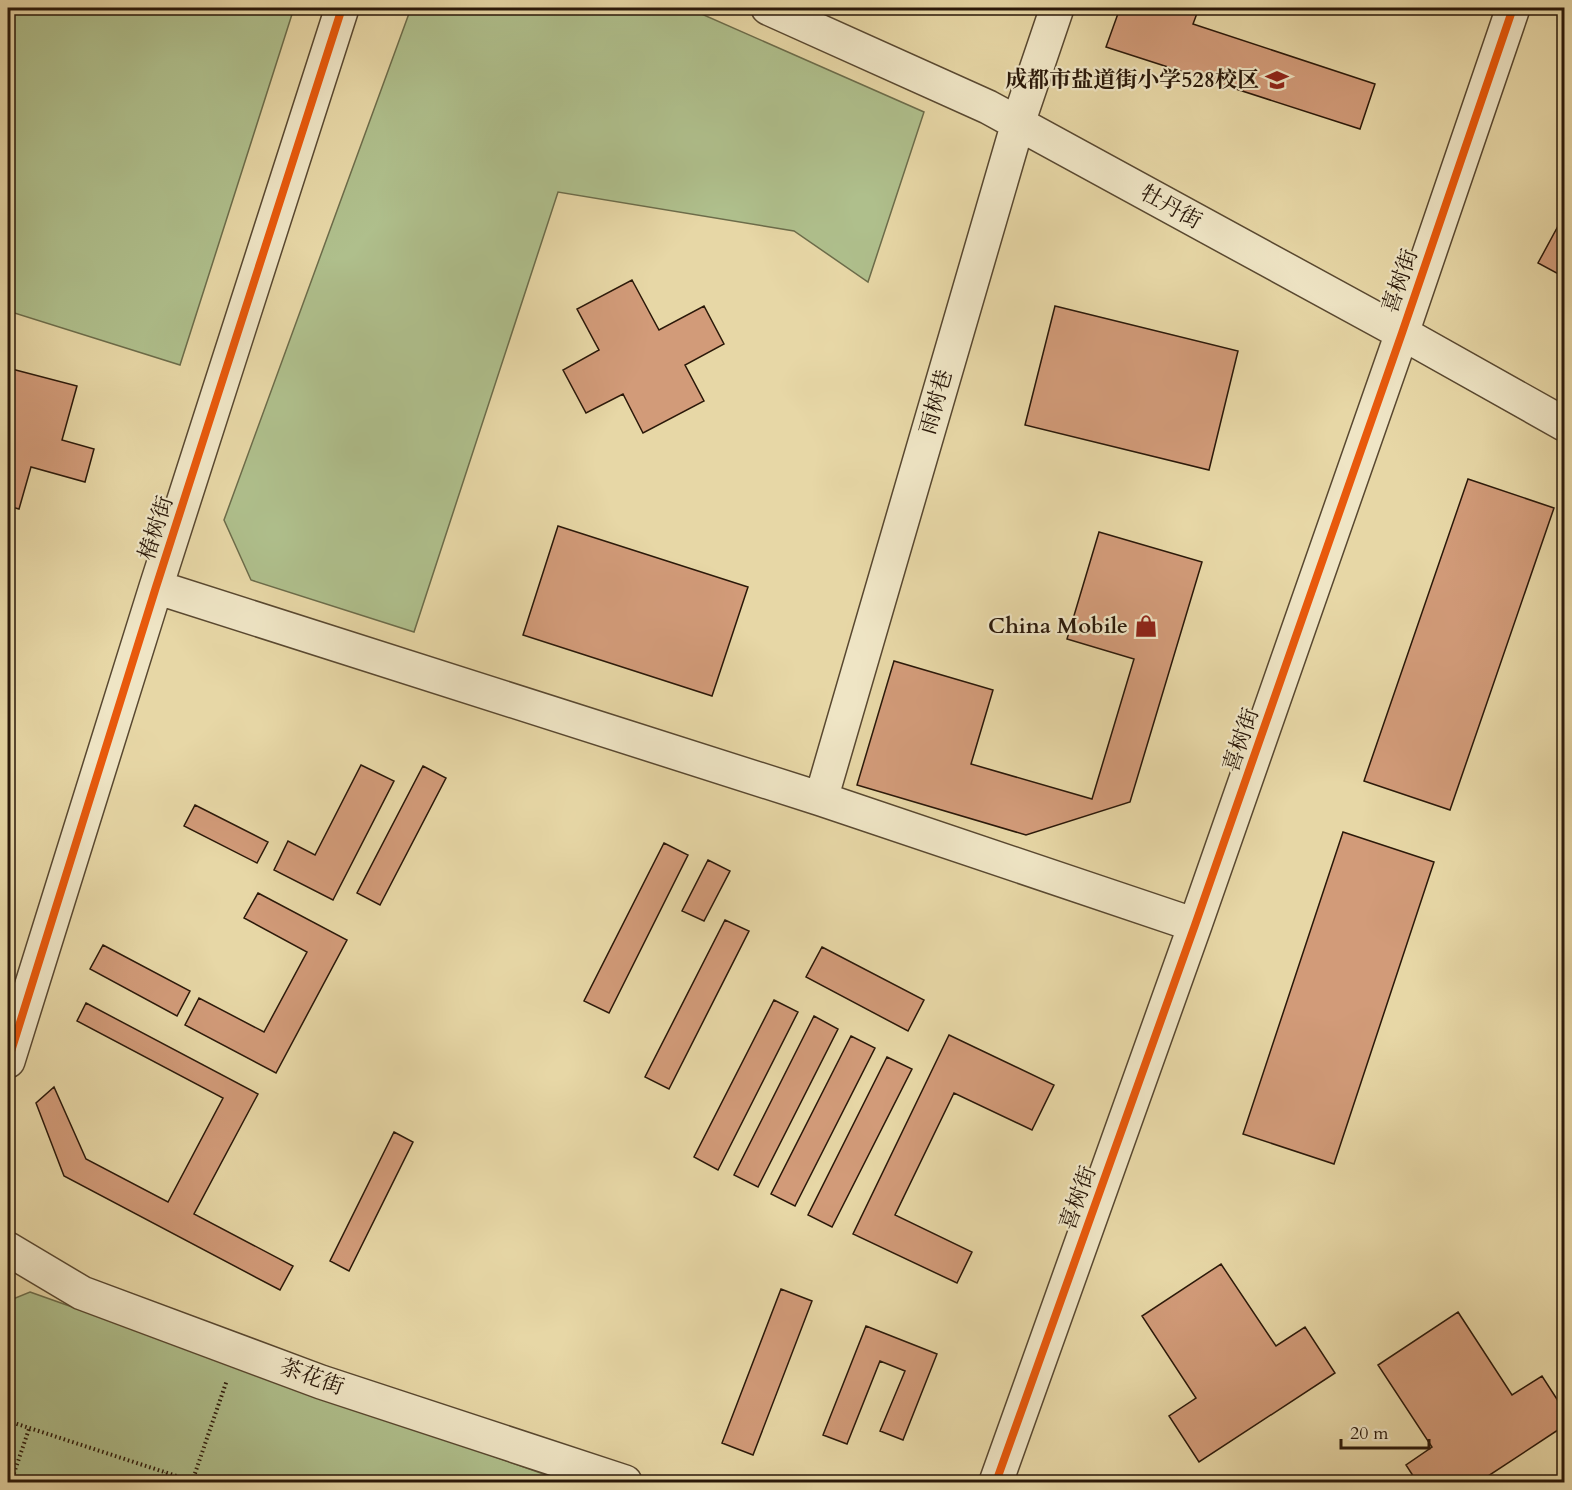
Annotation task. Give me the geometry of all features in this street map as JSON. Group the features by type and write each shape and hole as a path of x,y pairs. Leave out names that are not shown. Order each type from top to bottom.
{"street":[{"name":"椿树街","path":"8,1061 156,587 342,8"},
{"name":"牡丹街","path":"768,8 988,107 1564,424"},
{"name":"雨树巷","path":"821,799 1018,123 1057,8"},
{"name":"喜树街","path":"996,1482 1195,925 1513,8"},
{"path":"156,587 821,799 1195,925"},
{"name":"茶花街","path":"8,1249 81,1293 321,1382 626,1482"}],"path":[{"path":"8,1421 193,1482 229,1376"},
{"path":"11,1482 29,1428"},
{"path":"163,1482 166,1473"}],"green space":[{"path":"8,8 294,8 180,365 8,311"},
{"path":"411,8 688,8 924,112 868,282 794,231 558,192 414,632 251,580 224,520"},
{"path":"30,1292 566,1482 8,1482 8,1301"}],"building":[{"path":"1120,8 1199,8 1193,24 1375,84 1360,129 1106,47"},
{"path":"1564,215 1564,277 1538,263"},
{"path":"632,280 659,330 704,306 724,344 685,365 704,401 643,433 623,394 586,413 563,370 599,350 577,309"},
{"path":"1055,306 1238,351 1209,470 1025,425"},
{"path":"8,368 77,386 62,440 94,449 85,482 31,467 19,509 8,506"},
{"path":"1468,479 1554,508 1450,810 1364,781"},
{"path":"558,526 748,587 712,696 523,635"},
{"path":"1099,532 1202,562 1130,802 1026,835 857,785 894,661 993,690 971,764 1092,799 1134,659 1067,639"},
{"path":"361,765 394,781 333,900 274,870 288,841 315,855"},
{"path":"423,766 446,778 380,905 357,893"},
{"path":"195,805 268,842 257,863 184,826"},
{"path":"1343,832 1434,862 1334,1164 1243,1134"},
{"path":"664,843 688,855 609,1013 584,1001"},
{"path":"708,860 730,871 704,921 682,911"},
{"path":"258,893 347,940 276,1073 185,1025 199,998 264,1032 307,952 244,918"},
{"path":"725,920 749,931 669,1089 645,1077"},
{"path":"103,945 190,991 177,1016 90,969"},
{"path":"822,947 924,1000 908,1031 806,977"},
{"path":"774,1000 798,1012 718,1170 694,1157"},
{"path":"86,1003 258,1094 194,1214 293,1266 280,1290 64,1176 36,1103 54,1087 86,1159 168,1202 223,1098 77,1021"},
{"path":"814,1016 838,1029 758,1187 734,1175"},
{"path":"949,1035 1054,1085 1032,1130 954,1093 895,1215 972,1252 957,1283 853,1234"},
{"path":"851,1036 875,1048 795,1206 771,1194"},
{"path":"887,1057 912,1069 832,1227 808,1215"},
{"path":"394,1132 413,1142 349,1271 330,1261"},
{"path":"1221,1264 1276,1346 1305,1327 1335,1373 1199,1462 1169,1416 1196,1398 1142,1316"},
{"path":"781,1289 812,1301 753,1455 722,1443"},
{"path":"1458,1312 1512,1395 1542,1376 1564,1410 1564,1426 1479,1482 1417,1482 1406,1465 1432,1447 1378,1365"},
{"path":"866,1326 937,1354 903,1440 880,1431 905,1371 880,1361 847,1444 823,1435"}],"cycle path":[{"path":"8,1061 156,587 342,8"},
{"path":"996,1482 1195,925 1513,8"}],"place":[{"name":"成都市盐道街小学528校区","path":"1277,80"},
{"name":"China Mobile","path":"1146,626"}]}
